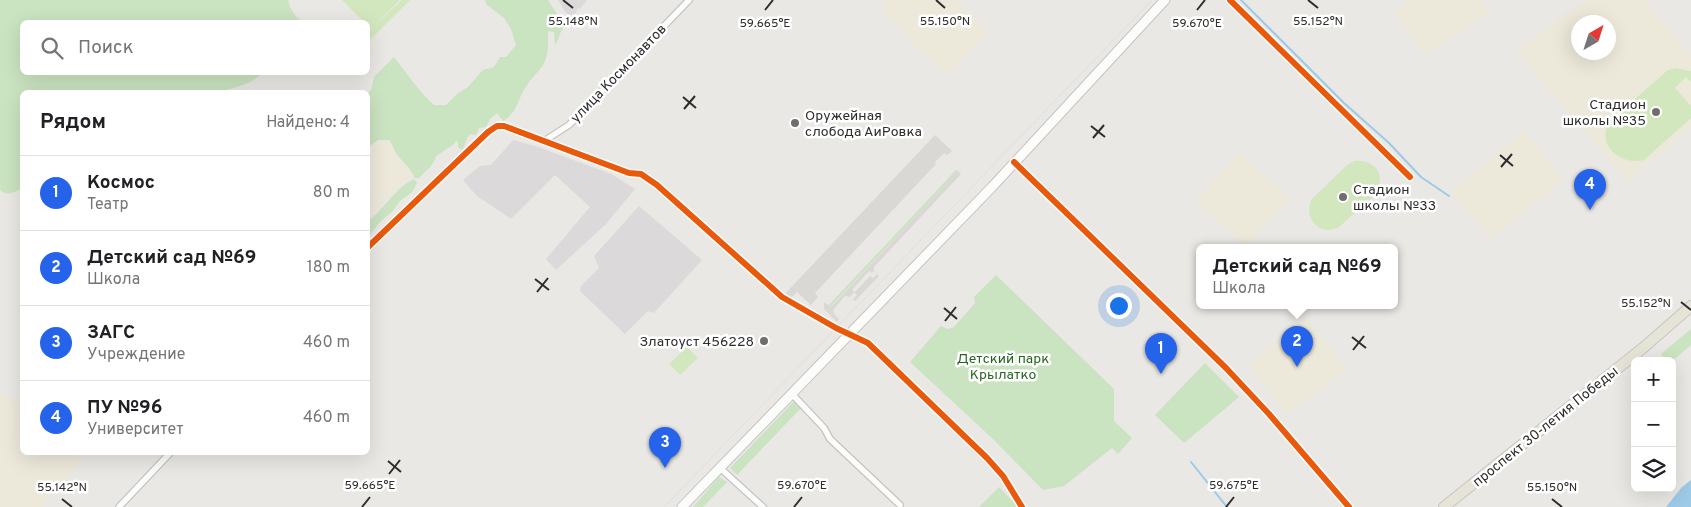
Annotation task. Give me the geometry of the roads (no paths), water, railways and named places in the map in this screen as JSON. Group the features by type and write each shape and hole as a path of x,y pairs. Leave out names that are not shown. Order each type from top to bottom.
{"main road":[{"path":"682,507 1014,162 1165,0"},
{"name":"проспект 30-летия Победы","path":"1444,507 1643,348 1691,306"}],"street":[{"name":"улица Космонавтов","path":"544,141 569,125 689,0"},
{"path":"1230,0 1410,177"},
{"path":"370,245 488,132 497,126 504,126 629,173 641,174 657,185 782,297 803,310 868,343 987,458 1003,476 1022,507"},
{"path":"1014,162 1226,368 1269,414 1349,507"},
{"path":"792,394 824,428 830,439 900,505"},
{"path":"119,507 168,455"},
{"path":"719,468 763,507"}],"water":[{"path":"1691,480 1691,507 1666,507 1682,487"}],"waterway":[{"path":"1241,0 1344,103 1389,143 1421,177 1449,196"},
{"path":"1191,462 1227,507"}],"tram line":[{"path":"664,507 1152,0"}],"place":[{"name":"Стадион школы №35","path":"1656,112"},
{"name":"Оружейная слобода АиРовка","path":"795,123"},
{"name":"Стадион школы №33","path":"1343,197"},
{"name":"ПУ №96","path":"1590,210"},
{"name":"Златоуст 456228","path":"764,341"},
{"name":"Детский сад №69","path":"1297,367"},
{"name":"Космос","path":"1161,374"},
{"name":"ЗАГС","path":"665,468"}],"park label":[{"name":"Детский парк Крылатко","path":"1003,366"}]}
